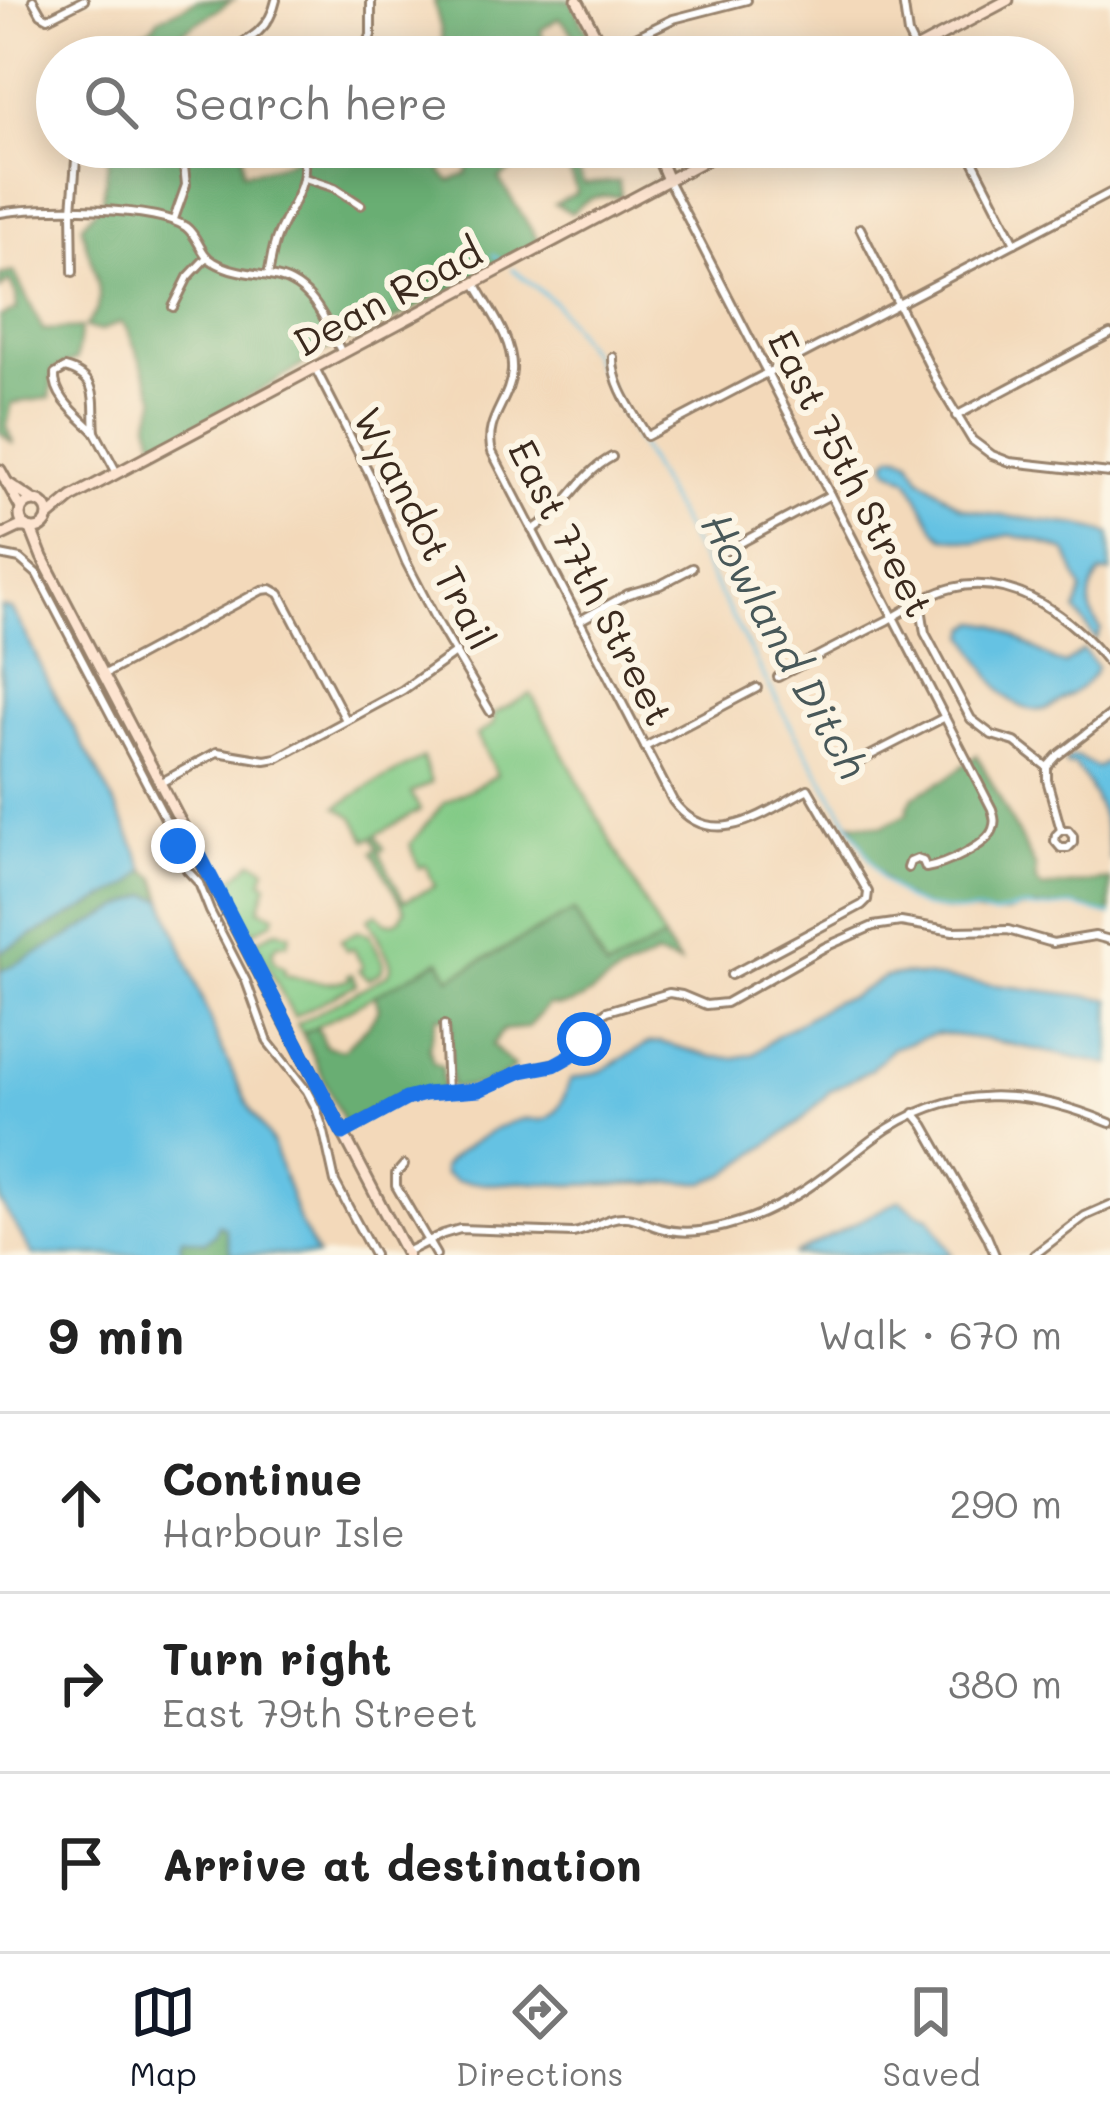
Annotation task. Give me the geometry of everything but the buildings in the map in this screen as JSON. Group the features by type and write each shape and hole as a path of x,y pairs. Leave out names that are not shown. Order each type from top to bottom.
{"street":[{"path":"33,0 45,18 84,0"},
{"path":"252,36 265,27 276,0"},
{"path":"370,36 371,0"},
{"path":"578,0 593,36"},
{"path":"641,36 674,19 747,0"},
{"path":"903,0 910,36"},
{"path":"947,36 1009,0"},
{"path":"73,272 75,168"},
{"path":"173,220 185,185 184,168"},
{"path":"268,275 277,237 301,191 305,168"},
{"name":"East 75th Street","path":"663,168 992,809 994,826 986,840 944,864 926,868 917,859 908,868"},
{"name":"Dean Road","path":"46,521 72,497 691,168"},
{"path":"977,168 1015,243"},
{"path":"304,178 335,188 361,205"},
{"path":"614,357 616,378 647,436 1110,193"},
{"path":"0,213 111,211 173,220 193,233 207,257 233,269 292,282 310,296 342,353"},
{"path":"860,227 971,440 1002,460 1110,473"},
{"path":"173,307 188,277 207,257"},
{"name":"East 77th Street","path":"476,284 509,347 512,364 507,392 490,427 489,444 679,808 689,818 720,828 740,824 808,789 866,887 867,900 730,975"},
{"path":"956,416 1110,334"},
{"name":"Wyandot Trail","path":"315,368 374,483 406,562 490,711"},
{"path":"95,432 91,386 76,371 60,369 54,386 95,432 117,473"},
{"path":"532,530 562,508 591,470 612,457"},
{"path":"0,470 406,1254 463,1228 581,1232 623,1217 678,1232 731,1224 795,1197 914,1113 954,1100 1008,1096 1064,1104 1110,1123"},
{"path":"6,482 38,502 46,521 46,562"},
{"path":"718,555 830,495"},
{"name":"Dean Road","path":"38,502 72,497"},
{"path":"0,534 21,511 38,502"},
{"path":"0,534 46,521"},
{"path":"0,555 30,565 37,574 175,844 193,843"},
{"path":"579,621 628,594 660,585 692,568"},
{"path":"778,677 940,592 988,585 1027,596 1067,621 1110,665"},
{"path":"105,674 262,590 272,589 280,594 346,720"},
{"path":"916,604 925,633 971,719 992,735 1015,742 1047,767"},
{"path":"161,782 217,752 275,758 406,688 456,652"},
{"path":"645,747 757,688"},
{"path":"1061,830 1047,767 1110,715"},
{"path":"844,769 945,717"},
{"path":"187,870 203,890 248,986 268,1042 316,1108 335,1182 374,1255"},
{"path":"343,1133 398,1102 420,1095 479,1090 522,1071 563,1061 580,1046 592,1023 608,1011 669,993 706,1005 723,1004 825,947 878,924 903,922 959,932 1016,931 1053,944 1089,937 1110,940"},
{"path":"444,1025 447,1092"},
{"path":"914,1113 994,1255"},
{"path":"404,1165 396,1174 396,1186 436,1255"},
{"path":"1034,1255 1088,1215 1110,1205"}],"green space":[{"path":"198,0 233,0 176,36 129,36 147,30 158,19"},
{"path":"434,0 571,0 589,36 573,36 559,18 541,30 542,36 442,35"},
{"path":"107,168 243,168 243,172 442,168 450,181 467,174 468,168 513,168 499,179 540,243 369,333 320,352 157,448 149,423 156,398 128,331 121,322 100,331 85,327 97,310 99,290 82,225 102,202"},
{"path":"569,168 577,168 583,184 619,181 621,197 594,198 572,213 555,204 577,193"},
{"path":"14,272 43,330 81,328 76,360 53,370 50,398 12,403 7,427 14,444 0,432 0,316 17,310 16,295 9,280 0,289 0,275"},
{"path":"531,694 664,939 606,970 574,911 449,978 439,961 303,1034 297,1024 387,975 390,961 368,918 377,913 393,923 405,910 373,852 378,848 373,837 366,840 354,817 337,807 423,758 431,783 411,793 420,810 376,835 384,849 379,852 404,901 435,886 425,865 419,868 410,844 444,803 497,775 477,735 494,724 494,714"},
{"path":"977,755 1035,866 1036,882 1042,888 1110,880 1110,915 1073,906 995,914 945,911 909,900 883,877 850,823 883,826 908,813 914,796"},
{"path":"253,861 266,868 262,881 267,884 259,909 275,915 272,922 252,932 225,885"},
{"path":"145,870 156,878 163,899 149,895 0,971 0,952 130,885"},
{"path":"574,911 606,970 663,939 680,964 656,956 579,1001 548,1005 527,1028 503,1030 492,1045 514,1067 476,1086 451,1087 452,1020 437,1016 429,1047 433,1063 442,1067 443,1091 404,1097 345,1125 303,1034 317,1027 325,1046 343,1050 379,1009 375,995 440,960 450,978"},
{"path":"276,931 290,934 288,943 278,944 272,952 275,963 285,968 284,974 324,983 349,980 352,974 356,984 294,1017 255,941"},
{"path":"358,931 369,934 384,963 381,972 368,979 359,970 363,967 353,948 347,951 341,940"},
{"path":"217,1223 225,1227 231,1255 185,1255 182,1238 194,1238"}],"water":[{"path":"892,455 910,460 920,477 961,507 1110,534 1110,573 1101,573 1090,594 1090,608 1101,629 1096,640 1076,611 1082,590 1066,551 1010,535 976,542 944,537 909,480 889,469 887,461"},
{"path":"1,607 11,609 23,629 145,870 130,885 0,952"},
{"path":"978,622 996,625 1065,664 1083,650 1097,667 1083,686 1048,709 1019,706 989,674 967,636"},
{"path":"1072,757 1097,768 1110,760 1110,861 1100,810 1075,765 1067,765 1065,761"},
{"path":"149,895 163,899 219,1043 249,1107 272,1142 299,1221 317,1255 231,1255 225,1228 218,1224 205,1242 182,1238 185,1255 33,1255 0,1201 0,971"},
{"path":"906,974 1110,999 1110,1065 937,1033 893,1048 870,1070 830,1091 800,1122 727,1174 706,1182 493,1184 456,1181 444,1174 443,1168 457,1154 494,1130 517,1120 549,1117 559,1107 571,1079 601,1071 649,1043 714,1057 754,1054 835,1001 885,977"},
{"path":"900,1200 929,1217 952,1255 793,1255"}],"waterway":[{"name":"Howland Ditch","path":"493,255 505,263"},
{"name":"Howland Ditch","path":"513,269 555,303 589,351 788,721 882,879 905,899 924,907 993,915 1021,907 1072,906 1110,915"}],"route":[{"path":"178,846 193,843 343,1133 406,1099 479,1090 522,1071 554,1065 576,1051 584,1039"}]}
